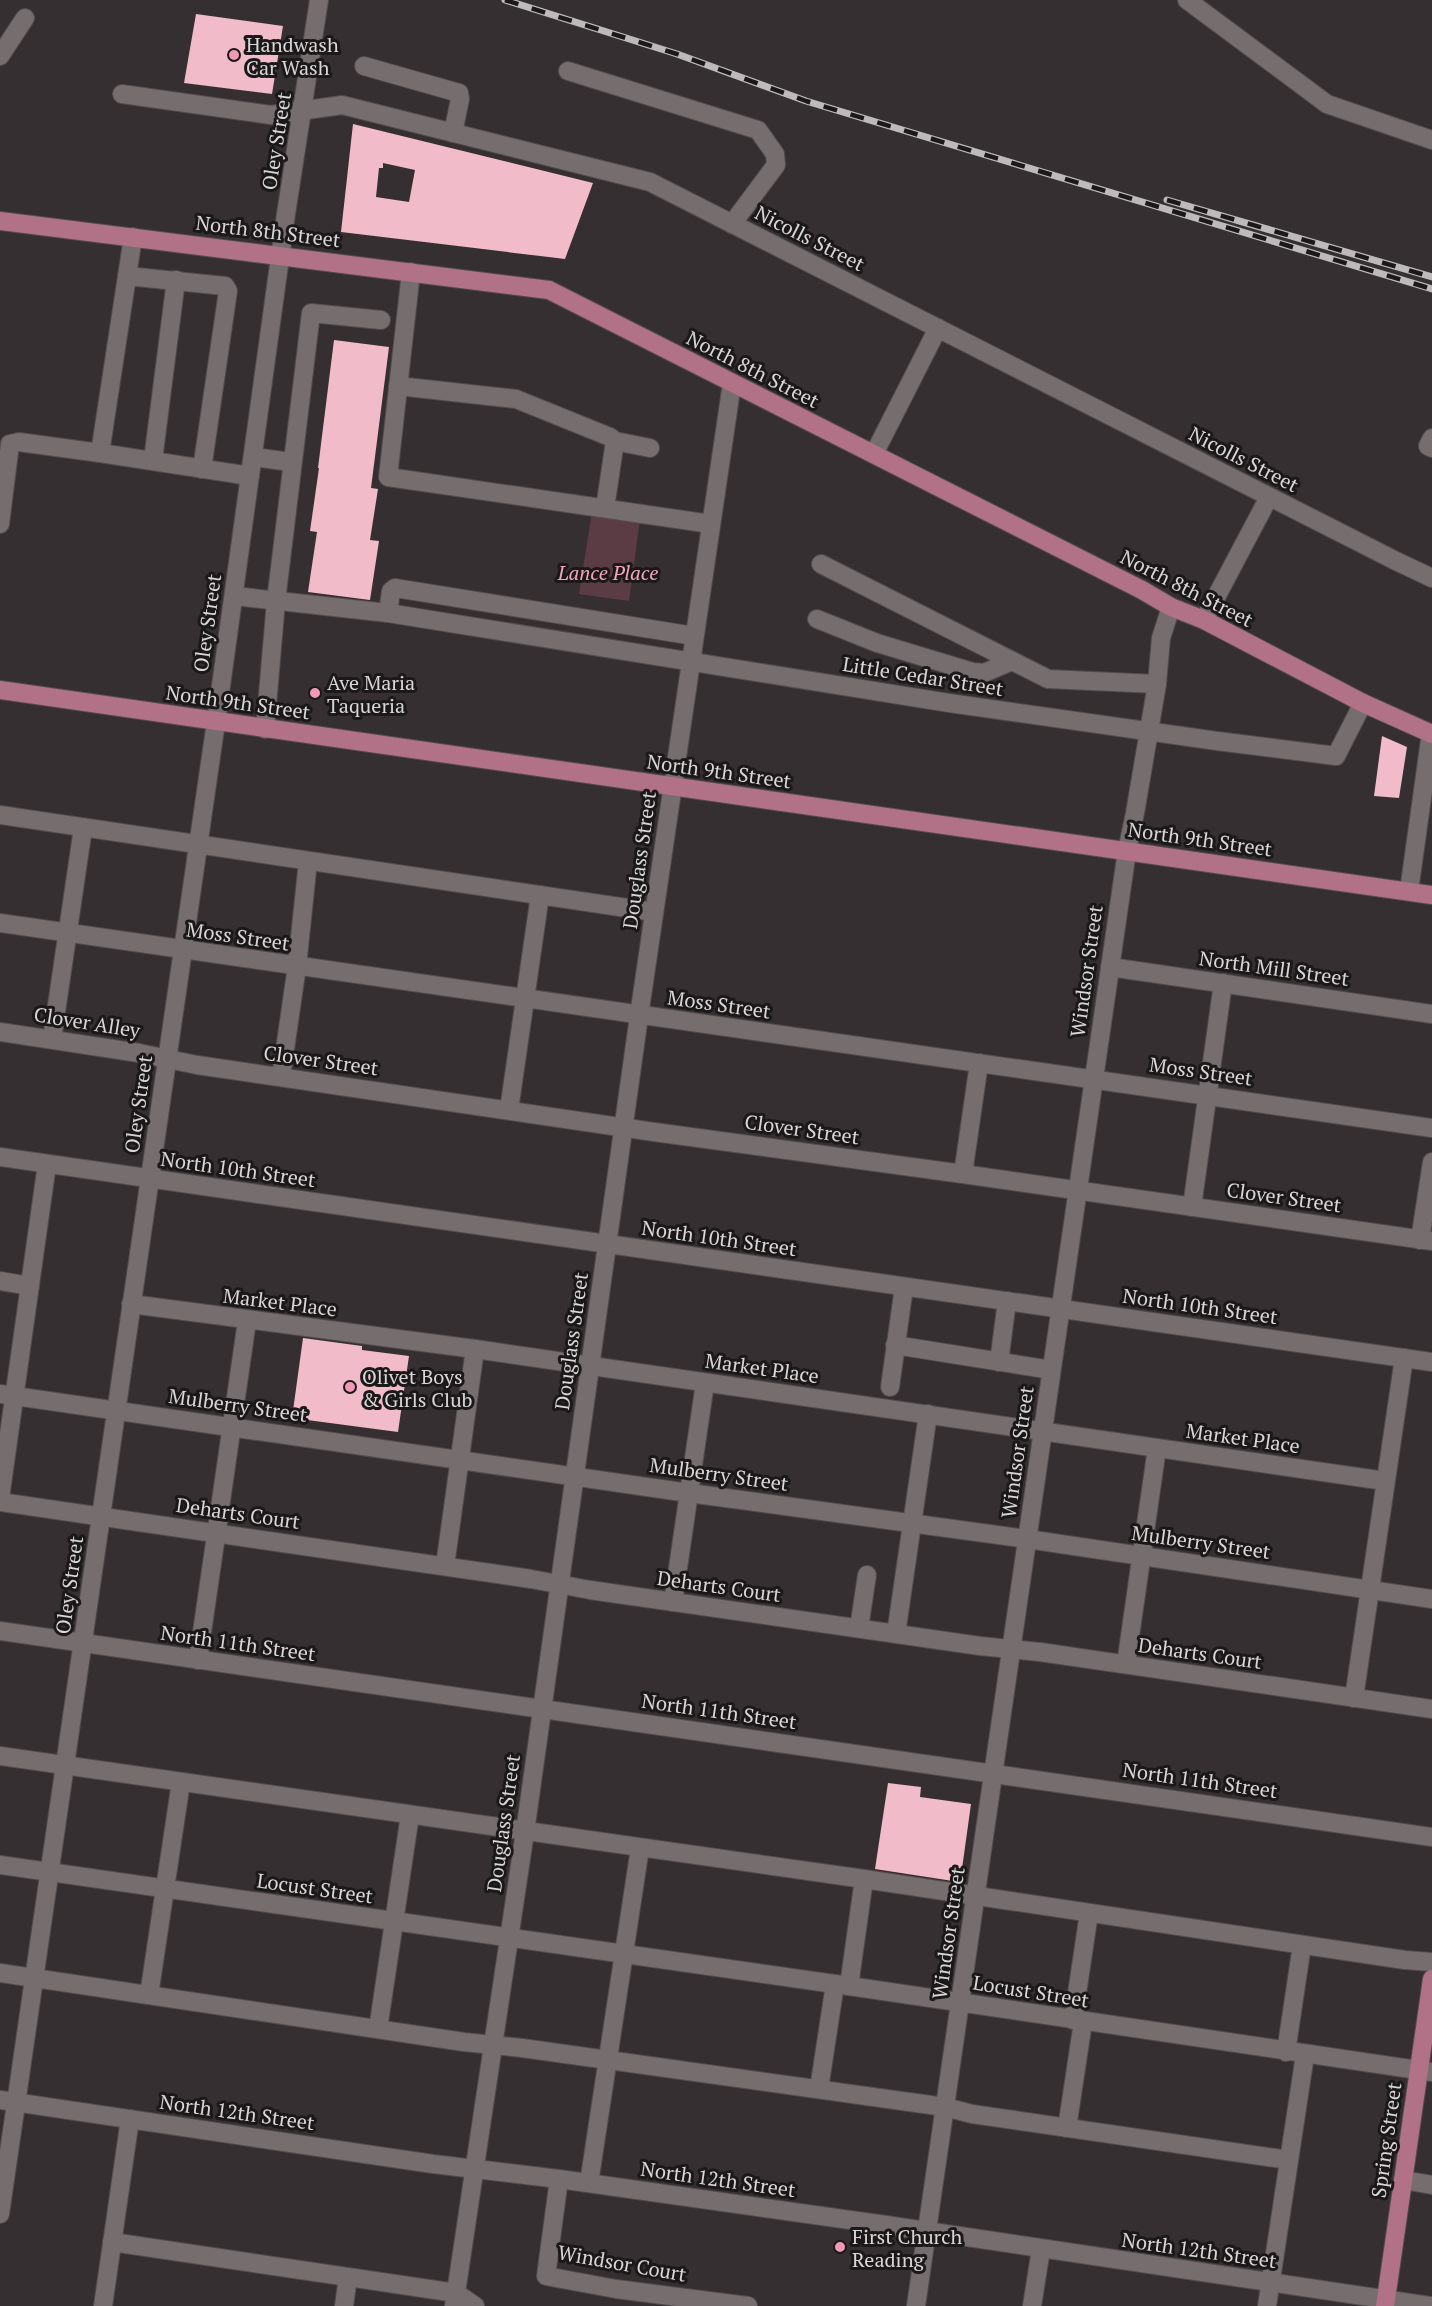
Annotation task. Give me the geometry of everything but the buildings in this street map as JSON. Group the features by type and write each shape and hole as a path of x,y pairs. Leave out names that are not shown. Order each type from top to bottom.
{"main road":[{"name":"North 8th Street","path":"0,221 549,290 1142,590 1171,607 1204,621 1363,703 1432,733"},
{"name":"North 9th Street","path":"0,690 1432,895"},
{"name":"Spring Street","path":"1385,2303 1403,2181 1426,2071 1432,1979"}],"street":[{"name":"Oley Street","path":"0,2214 8,2101 35,1979 51,1872 281,255 320,0"},
{"path":"1187,0 1327,104 1432,140"},
{"path":"0,56 25,18"},
{"path":"364,66 459,93 460,99 453,133"},
{"path":"568,71 758,130 775,154 776,165 732,224"},
{"name":"Nicolls Street","path":"122,94 271,115 342,105 650,182 1432,578"},
{"path":"100,453 132,237"},
{"path":"411,272 388,477 711,524"},
{"path":"128,276 176,279 225,286 228,291 202,469"},
{"path":"153,460 176,279"},
{"path":"265,729 291,462 311,313 381,320"},
{"path":"874,454 938,328"},
{"name":"Douglass Street","path":"455,2299 525,1832 639,1016 732,383"},
{"path":"398,386 516,399 615,441 650,448"},
{"path":"1432,438 1428,446 1432,448"},
{"path":"605,508 615,441"},
{"path":"0,524 10,444 19,442 250,476"},
{"path":"253,457 291,462"},
{"path":"1204,621 1269,496"},
{"name":"Little Cedar Street","path":"821,564 1048,679 1156,684"},
{"path":"388,613 391,591 395,588 694,636"},
{"name":"Little Cedar Street","path":"234,596 388,613 1148,732 1336,756 1363,703"},
{"name":"Windsor Street","path":"916,2306 1127,851 1156,684 1161,638 1171,607"},
{"path":"817,619 877,643 973,672 984,673 1012,661"},
{"path":"1409,891 1429,770 1432,733"},
{"path":"0,815 654,912"},
{"path":"52,1040 83,828"},
{"path":"281,1077 297,966 308,861"},
{"path":"509,1110 540,895"},
{"name":"Moss Street","path":"0,924 1432,1128"},
{"name":"North Mill Street","path":"1110,967 1432,1014"},
{"path":"1192,1207 1223,983"},
{"name":"Clover Alley","path":"0,1032 167,1059"},
{"name":"Clover Street","path":"167,1059 624,1127 1426,1241"},
{"path":"963,1174 979,1063"},
{"name":"North 10th Street","path":"0,1156 1432,1362"},
{"path":"1426,1241 1432,1162"},
{"path":"0,1500 7,1395 30,1286 47,1164"},
{"path":"0,1281 30,1286"},
{"path":"890,1387 904,1287"},
{"path":"999,1362 1007,1301"},
{"name":"Market Place","path":"132,1304 247,1321 475,1349 1385,1481"},
{"path":"198,1660 247,1321"},
{"path":"895,1345 1051,1370"},
{"path":"445,1566 475,1349"},
{"path":"1354,1698 1404,1358"},
{"path":"673,1602 705,1383"},
{"name":"Mulberry Street","path":"7,1395 1027,1539 1432,1599"},
{"path":"896,1634 928,1414"},
{"path":"1126,1665 1157,1448"},
{"name":"Deharts Court","path":"0,1500 673,1602 1432,1709"},
{"path":"859,1628 867,1575"},
{"name":"North 11th Street","path":"0,1631 1432,1837"},
{"path":"0,1756 864,1879 1405,1960 1432,1962"},
{"path":"149,1995 181,1782"},
{"path":"378,2029 410,1815"},
{"path":"589,2183 640,1848"},
{"name":"Locust Street","path":"0,1865 1426,2071"},
{"path":"819,2089 864,1879"},
{"path":"1067,2128 1089,1913"},
{"path":"1286,2052 1302,1945"},
{"path":"0,1973 378,2029 945,2107 972,2114 1289,2160"},
{"path":"1267,2306 1305,2055"},
{"name":"North 12th Street","path":"8,2101 927,2232 1270,2283 1385,2303 1430,2306"},
{"path":"103,2306 130,2119"},
{"name":"Windsor Court","path":"559,2179 546,2276 616,2289 748,2306"},
{"path":"1403,2181 1432,2185"},
{"path":"112,2242 348,2277 455,2299 475,2306"},
{"path":"1032,2306 1041,2249"},
{"path":"344,2306 348,2277"},
{"path":"616,2289 644,2306"}],"green space":[{"name":"Lance Place","path":"592,512 640,519 629,601 579,594"}],"railway":[{"path":"505,0 677,54 806,101 1432,289"},
{"path":"1167,200 1432,277"}],"place":[{"name":"Handwash Car Wash","path":"234,55"},
{"name":"Ave Maria Taqueria","path":"315,693"},
{"name":"Olivet Boys & Girls Club","path":"350,1387"},
{"name":"First Church Reading","path":"840,2247"}]}
